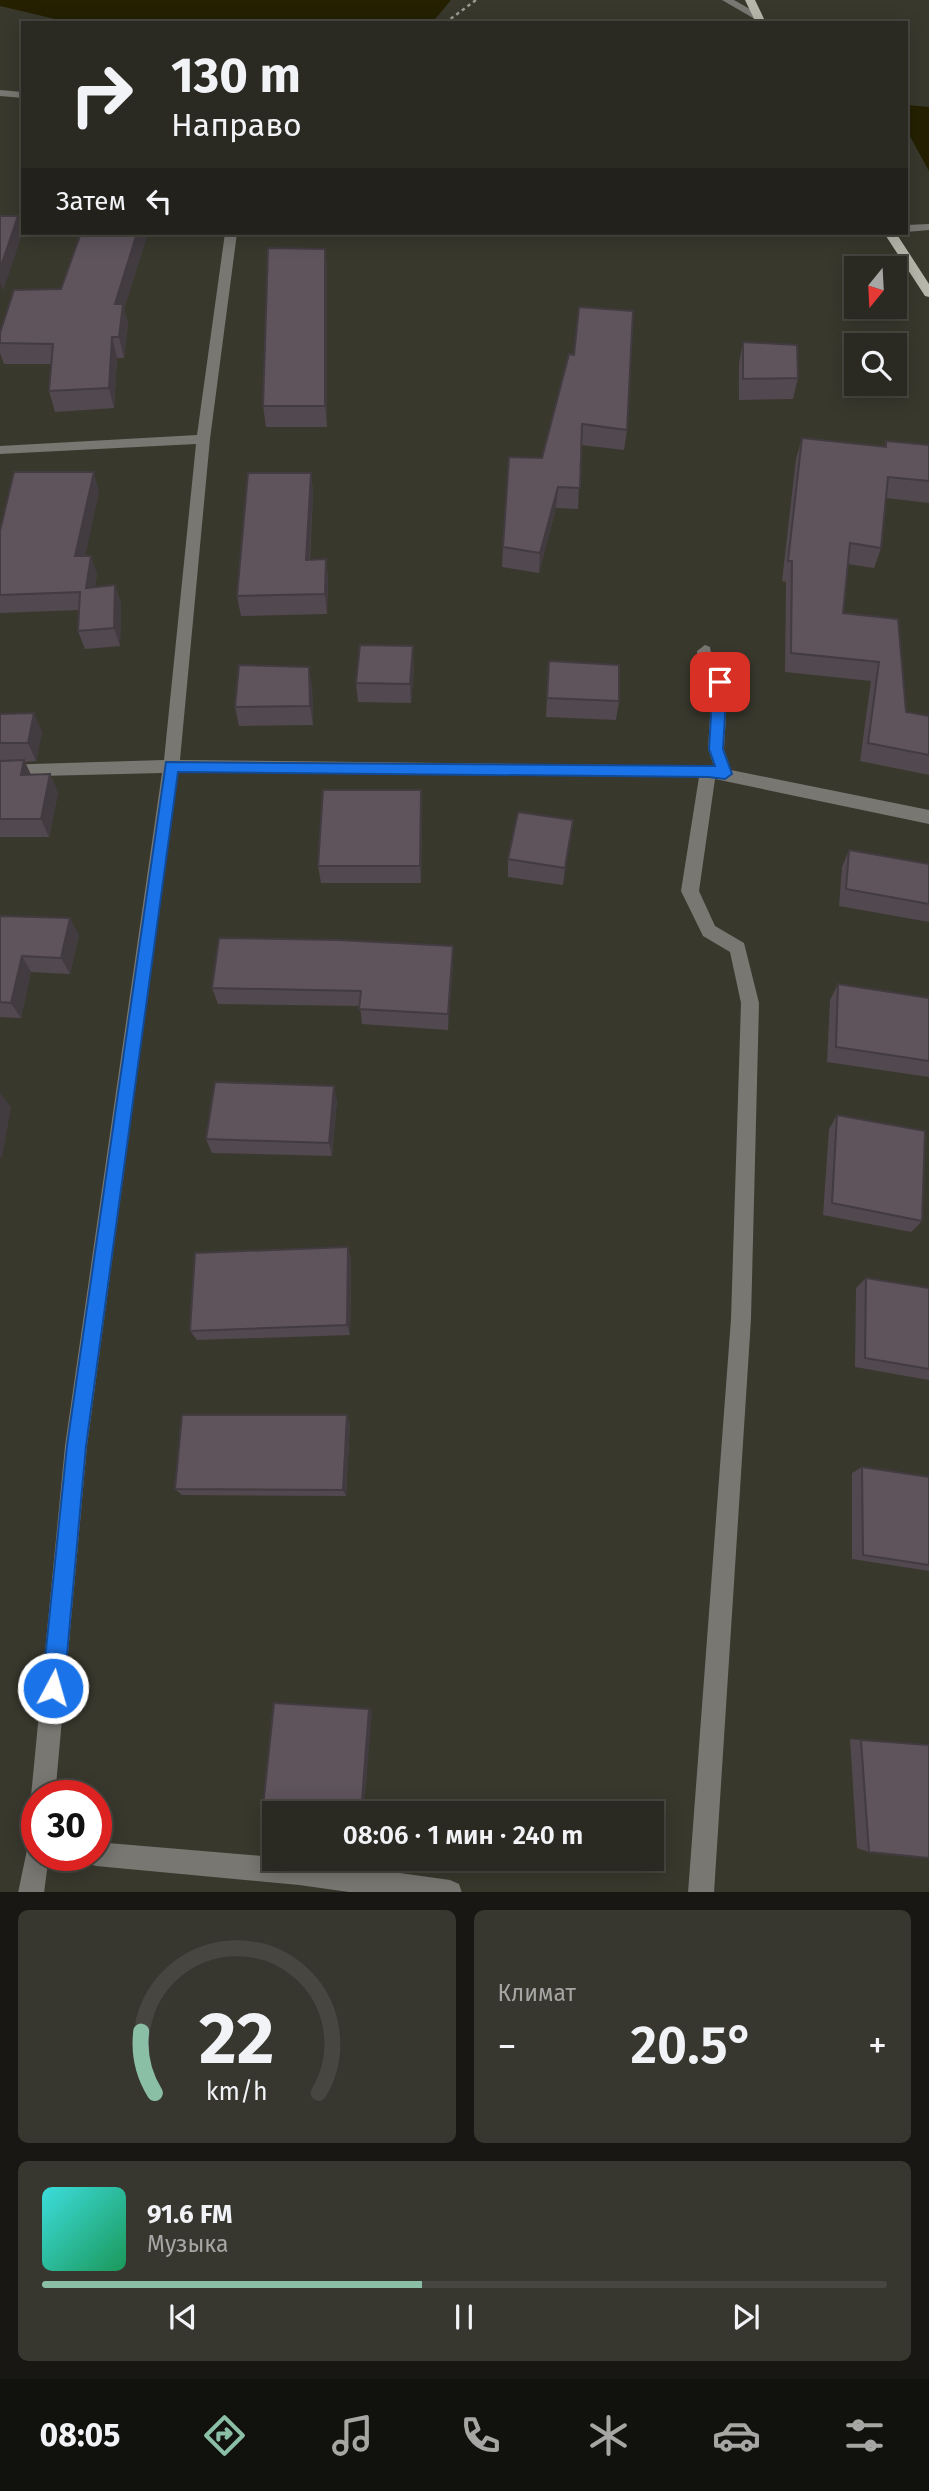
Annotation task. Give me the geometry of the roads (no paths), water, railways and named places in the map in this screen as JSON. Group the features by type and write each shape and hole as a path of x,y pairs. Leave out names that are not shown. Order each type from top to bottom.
{"main road":[{"path":"750,0 759,19"},
{"path":"891,235 929,293"}],"street":[{"path":"727,0 759,19"},
{"path":"0,93 21,95"},
{"path":"908,229 929,227"},
{"path":"45,1780 76,1446 172,766 203,439 231,235"},
{"path":"0,450 203,439"},
{"path":"701,1892 741,1319 750,1003 738,948 709,931 690,891 716,772 720,682 706,668 705,651"},
{"path":"0,771 172,766 716,772 929,817"},
{"path":"112,1855 299,1872 450,1892"},
{"path":"31,1892 34,1871"}]}
